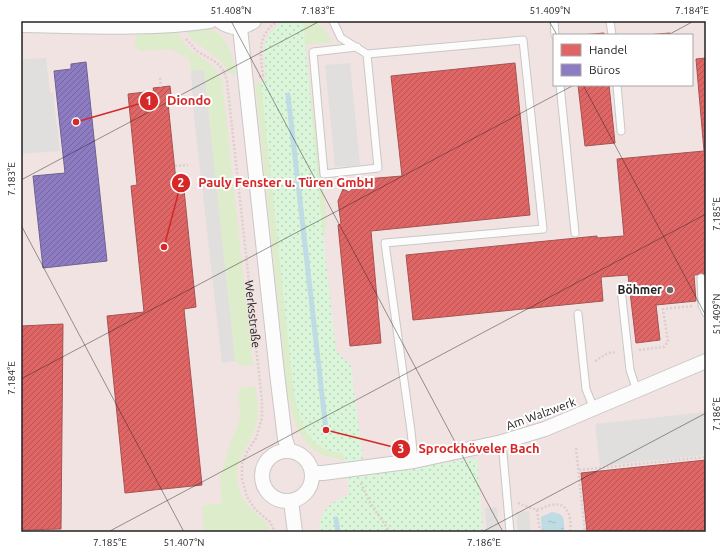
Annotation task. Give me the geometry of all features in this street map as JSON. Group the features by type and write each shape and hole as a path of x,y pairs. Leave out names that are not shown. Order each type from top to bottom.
{"street":[{"path":"21,25 178,25 210,21"},
{"path":"220,21 227,26 240,28 249,25 254,21"},
{"name":"Werksstraße","path":"240,28 277,373 285,439 289,451"},
{"name":"Am Walzwerk","path":"312,473 323,473 414,461 502,442 545,429 706,361"},
{"path":"289,451 297,453 305,458 310,464 312,473 312,482 307,491 300,498 291,501 282,501 274,498 264,485 262,476 263,468 273,455 289,451"},
{"path":"291,501 295,532"}],"lane":[{"path":"333,21 341,38 367,54 523,40 543,229 385,243 414,461"},
{"path":"554,21 555,34"},
{"path":"610,21 612,34"},
{"path":"357,47 313,52 324,174 378,168 367,54"},
{"path":"560,86 576,233"},
{"path":"617,86 621,131"},
{"path":"700,278 702,305 706,313"},
{"path":"621,289 630,370 637,391"},
{"path":"578,314 586,389 594,409"},
{"path":"502,442 510,532"}],"path":[{"name":"Werksstraße","path":"178,25 186,40 198,51 220,65 225,73 227,81 262,406 262,418 256,438 247,452 242,464 242,479 247,497 254,509 270,522 275,532"},
{"path":"160,78 161,87"},
{"path":"175,166 188,165"},
{"path":"584,367 608,353 664,347 668,342 663,309 691,306"},
{"path":"576,448 585,532"},
{"path":"579,470 706,457"},
{"path":"361,484 369,501 390,532"},
{"path":"506,499 537,510 553,504 561,506 569,511 571,518 570,532"},
{"path":"537,510 540,532"}],"shaded area":[{"path":"21,21 706,21 706,532 483,532 477,458 365,477 317,532 310,530 269,530 256,532 21,532"},
{"path":"46,58 50,93 53,93 60,151 21,154 21,59"},
{"path":"350,63 360,165 335,167 325,65"},
{"path":"204,70 235,361 222,363 194,116 191,71"},
{"path":"706,412 706,455 600,466 595,424"},
{"path":"497,507 499,532 487,532 485,508"},
{"path":"529,511 531,532 518,532 516,512"}],"green space":[{"path":"283,21 315,21 325,30 332,42 305,45 327,223 322,242 336,351 351,366 344,460 326,456 316,451 303,438 294,420 287,390 255,82 262,82 265,79 265,44 269,34"},
{"path":"283,21 303,21 322,226 336,351 351,366 365,476 477,458 483,532 318,532 321,517 328,507 337,500 350,494 343,453 331,451 322,447 308,434 303,426 294,395 261,82 265,80 266,76 264,52 267,39 276,27"},
{"path":"207,28 220,35 228,46 237,74 233,75 229,73 220,60 193,40 185,29"},
{"path":"176,30 182,40 193,52 217,70 222,80 253,365 240,366 235,361 204,70 191,71 189,58 170,49 142,51 135,48 136,35 138,31"},
{"path":"255,386 258,416 253,434 239,462 237,479 240,493 250,509 264,521 269,530 256,532 204,532 202,506 222,503 220,478 231,440 238,427 240,413 238,393 242,387"}],"water":[{"path":"552,512 562,516 564,521 564,532 542,532 541,517"}],"building: Handel":[{"path":"706,58 706,274 694,275 696,301 656,305 660,340 636,343 628,275 601,277 603,301 413,320 406,255 597,236 597,238 624,236 617,159 704,151 696,59"},
{"path":"515,63 530,215 371,231 381,343 350,346 338,225 341,224 338,201 343,189 349,192 356,186 366,182 366,179 402,176 391,76"},
{"path":"170,86 172,103 168,103 176,181 183,180 196,307 184,309 202,485 125,493 107,316 144,312 131,186 137,185 128,94 154,91 153,88"},
{"path":"578,86 609,86 615,143 585,146"},
{"path":"63,324 61,529 21,530 21,326"},
{"path":"706,460 706,532 587,532 581,473"}],"building: Büros":[{"path":"86,62 107,261 43,268 33,176 65,173 54,71 71,69 71,64"}],"waterway":[{"path":"288,95 326,430"},
{"path":"336,519 338,532"}],"place":[{"name":"Diondo","path":"76,122"},
{"name":"Pauly Fenster u. Türen GmbH","path":"164,247"},
{"name":"Böhmer","path":"670,290"},
{"name":"Sprockhöveler Bach","path":"326,430"}]}
